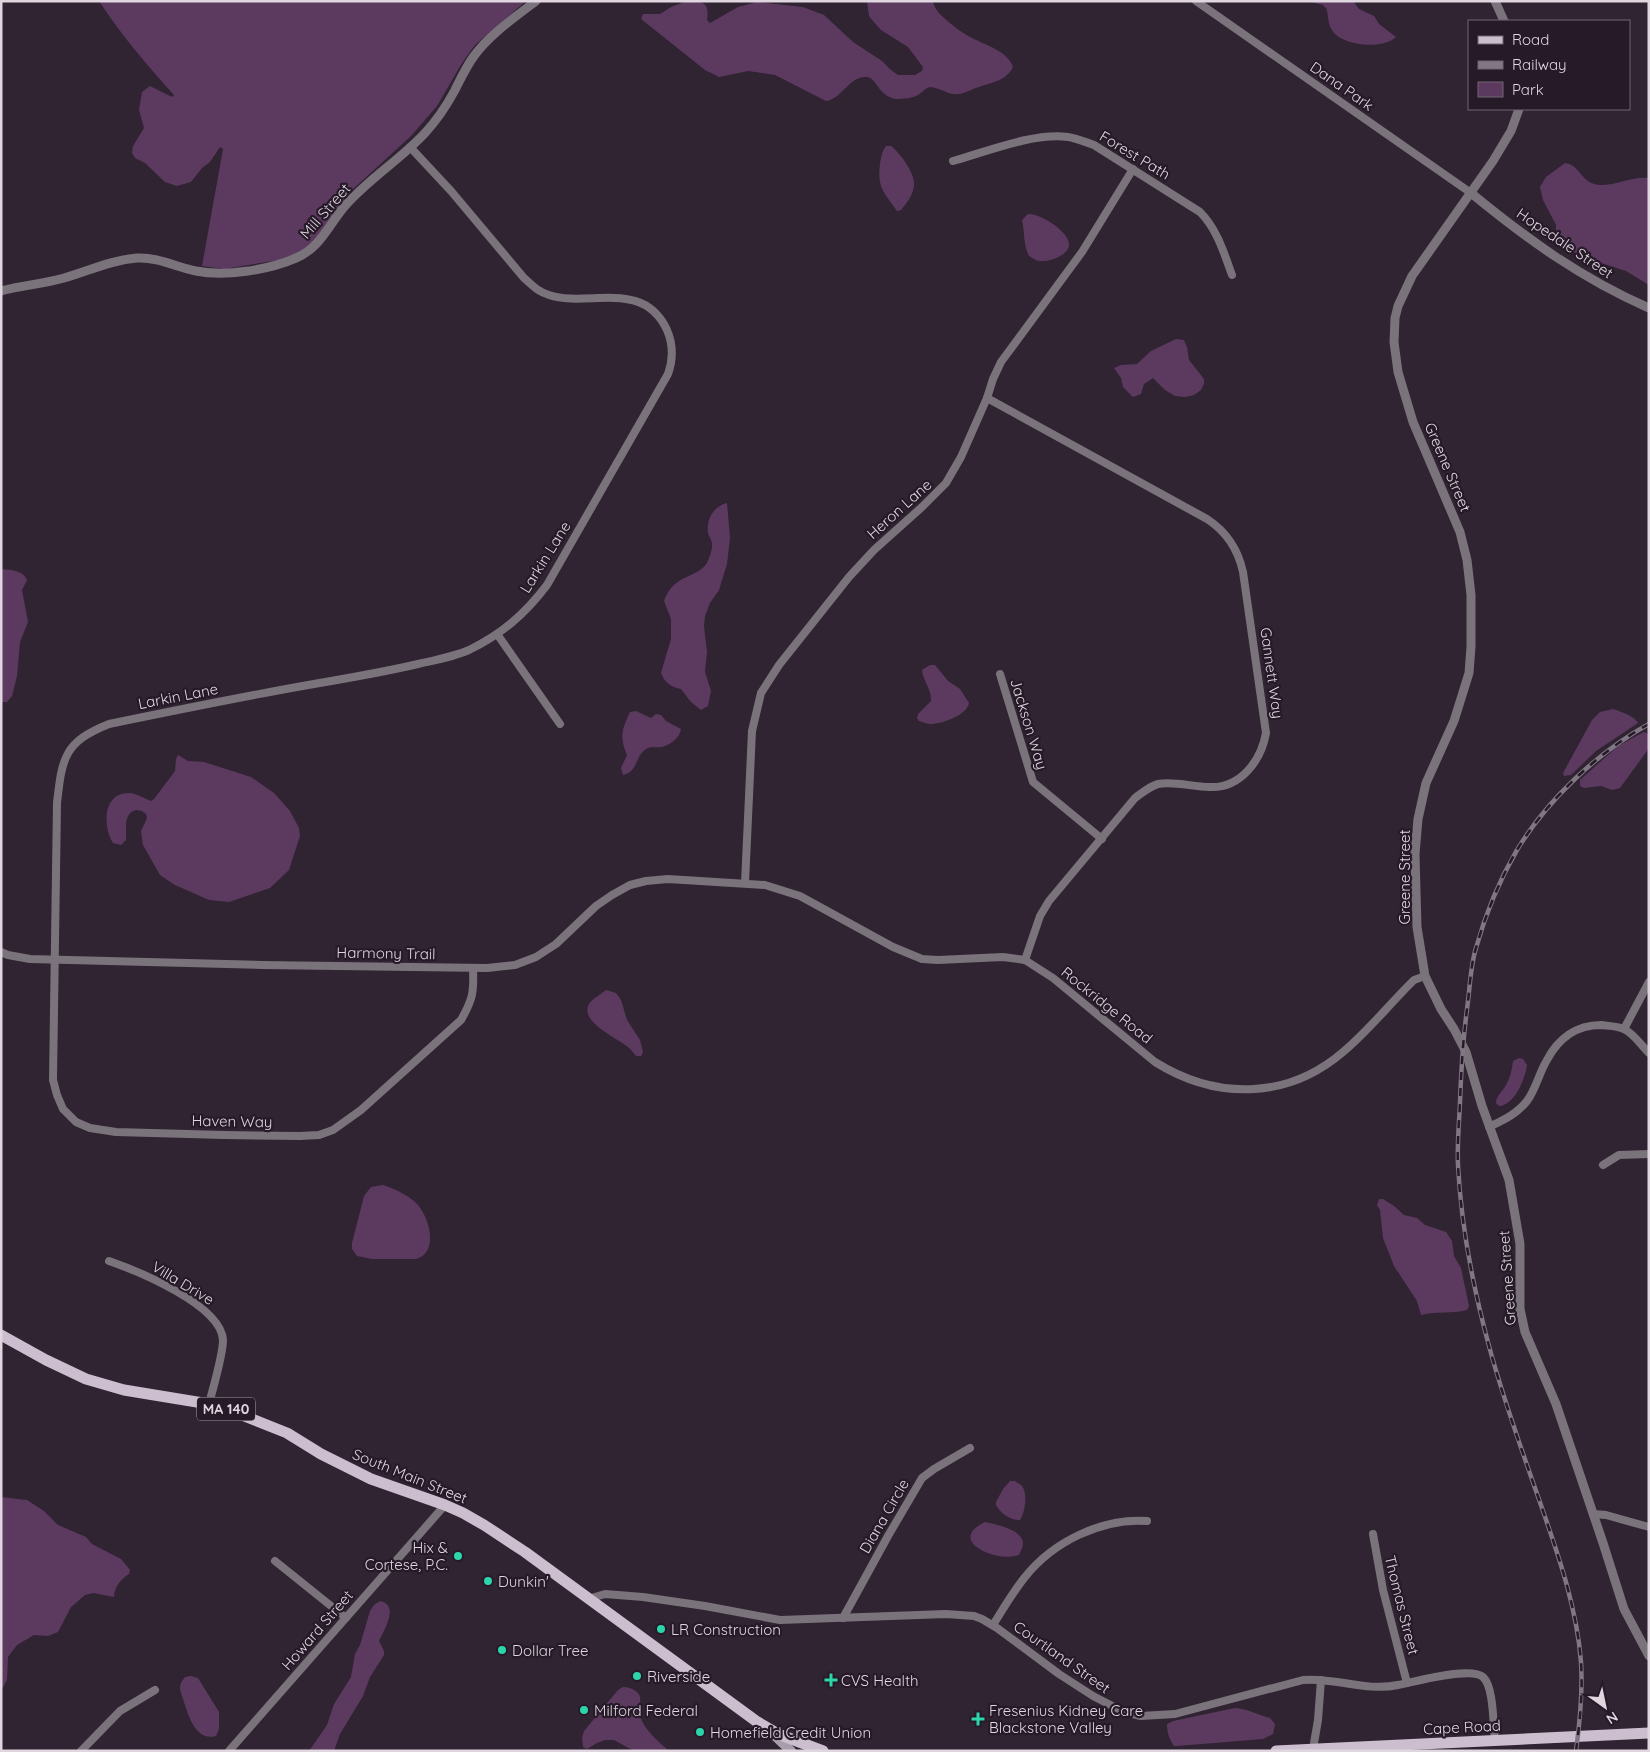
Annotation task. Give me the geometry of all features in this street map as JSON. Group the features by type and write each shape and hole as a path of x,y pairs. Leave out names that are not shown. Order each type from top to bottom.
{"main road":[{"name":"South Main Street","path":"1,1335 38,1356 86,1379 124,1390 209,1404 229,1410 287,1433 321,1454 371,1479 445,1505 484,1524 526,1552 733,1705 783,1736 823,1751"},
{"path":"766,1727 791,1751"},
{"name":"Cape Road","path":"1276,1751 1649,1733"}],"street":[{"name":"Mill Street","path":"1,291 64,278 112,262 137,258 149,258 194,271 216,274 236,273 295,259 317,244 344,207 425,132 443,110 469,63 480,48 536,1"},
{"name":"Dana Park","path":"1196,1 1472,192"},
{"path":"1495,1 1504,20"},
{"name":"Greene Street","path":"1519,110 1503,145 1412,276 1398,306 1394,330 1398,372 1413,422 1460,532 1467,560 1471,595 1469,673 1454,720 1422,796 1416,835 1417,927 1425,976 1441,1009 1466,1052 1489,1127 1509,1180 1521,1251 1520,1303 1523,1326 1554,1399 1624,1609 1649,1656"},
{"name":"Forest Path","path":"953,161 1043,137 1063,136 1094,145 1193,207 1205,217 1220,243 1232,275"},
{"name":"Larkin Lane","path":"56,960 57,803 61,771 66,756 73,745 84,735 109,724 448,658 468,650 497,634 516,621 547,585 668,374 672,364 671,345 668,333 659,317 640,303 630,299 617,297 563,298 550,296 537,290 524,278 451,191 410,147"},
{"name":"Heron Lane","path":"745,883 752,731 761,693 788,652 849,577 874,550 922,508 946,483 961,457 1001,362 1082,252 1134,170"},
{"name":"Hopedale Street","path":"1472,192 1511,226 1549,253 1602,286 1649,308"},
{"name":"Gannett Way","path":"987,398 1220,527 1240,560 1266,733 1260,756 1247,772 1238,779 1222,786 1211,788 1170,783 1156,785 1135,798 1049,902 1040,916 1025,960"},
{"path":"497,634 560,724"},
{"name":"Jackson Way","path":"1000,674 1033,782 1102,839"},
{"name":"Harmony Trail","path":"1,952 30,959 56,960 262,966 472,968 515,964 536,956 556,944 604,900 630,885 646,881 668,880 745,883"},
{"name":"Rockridge Road","path":"745,883 765,885 800,896 893,947 922,959 1003,957 1025,960 1052,978 1155,1062 1195,1082 1227,1089 1276,1086 1313,1073 1344,1052 1414,980 1425,976"},
{"name":"Haven Way","path":"56,960 53,1080 57,1095 64,1108 76,1122 90,1128 116,1132 234,1136 300,1136 333,1130 347,1120 461,1020 471,1003 474,986 472,968"},
{"path":"1624,1029 1649,982"},
{"path":"1489,1127 1512,1115 1527,1101 1553,1049 1572,1032 1584,1027 1597,1025 1624,1029 1649,1053"},
{"path":"1603,1165 1619,1155 1649,1154"},
{"name":"Villa Drive","path":"109,1261 135,1270 183,1296 207,1311 220,1327 223,1340 209,1404"},
{"name":"Diana Circle","path":"843,1618 922,1478 934,1468 970,1448"},
{"name":"Howard Street","path":"230,1751 445,1505"},
{"path":"1593,1514 1606,1515 1649,1527"},
{"path":"994,1625 1026,1575 1056,1548 1077,1536 1105,1526 1124,1522 1147,1521"},
{"name":"Thomas Street","path":"1373,1534 1383,1590 1407,1682"},
{"path":"275,1561 346,1618"},
{"name":"Courtland Street","path":"588,1598 605,1594 648,1598 776,1619 953,1614 978,1617 994,1625 1087,1693 1117,1709 1137,1715 1175,1714 1299,1681 1321,1680 1374,1687 1392,1686 1421,1679 1473,1673 1480,1675 1486,1680 1489,1688 1495,1740"},
{"path":"1314,1749 1321,1680"},
{"path":"81,1751 120,1711 155,1690"}],"green space":[{"path":"99,1 526,1 475,45 462,63 437,106 411,136 352,190 333,214 317,240 300,252 279,260 224,269 202,266 223,149 220,147 210,162 202,168 191,182 177,186 165,182 145,163 135,158 132,153 133,146 144,128 139,110 142,92 150,86 172,97 174,95 135,50"},
{"path":"687,1 697,1 704,4 708,14 707,20 710,23 738,7 757,2 803,7 824,15 853,42 882,61 898,75 915,75 922,71 923,67 908,47 881,30 872,20 869,16 867,1 933,1 938,12 950,23 968,36 1001,53 1010,61 1013,67 1003,78 963,93 953,94 929,87 916,96 902,99 890,97 873,80 861,77 856,79 837,96 826,101 775,75 748,71 719,77 705,70 641,19 643,14 660,14 671,7"},
{"path":"1307,1 1353,1 1359,9 1374,16 1379,24 1396,37 1382,44 1372,45 1344,40 1330,27 1326,8 1323,5"},
{"path":"886,146 891,146 903,159 914,181 909,199 901,210 897,211 882,189 880,179 881,159"},
{"path":"1565,163 1570,164 1589,182 1594,184 1607,185 1637,178 1649,178 1649,285 1626,271 1582,257 1558,243 1556,225 1543,200 1540,187 1546,177"},
{"path":"1028,214 1047,220 1065,235 1069,245 1062,255 1058,258 1044,261 1029,256 1022,220"},
{"path":"1176,339 1184,340 1189,360 1204,379 1201,390 1194,395 1185,397 1175,396 1165,390 1153,378 1144,384 1141,394 1133,397 1123,387 1121,378 1114,368 1121,365 1137,364 1151,351"},
{"path":"727,503 730,538 727,564 719,590 710,603 705,616 704,626 707,652 705,672 711,691 708,706 701,710 691,702 681,689 671,686 666,682 661,673 671,639 671,619 664,601 668,592 679,581 697,572 707,563 712,546 708,533 708,523 715,510"},
{"path":"1,569 20,572 27,580 22,590 28,622 20,642 17,676 12,696 7,702 1,702"},
{"path":"930,665 935,665 948,681 960,689 969,703 959,715 947,721 931,724 919,721 917,718 918,714 931,701 922,670"},
{"path":"1613,709 1631,716 1638,723 1596,751 1571,775 1564,776 1563,773 1592,720 1600,712"},
{"path":"636,711 651,718 656,714 661,715 666,721 681,729 677,738 668,745 652,747 642,752 631,771 623,775 621,768 627,755 622,738 623,728 630,712"},
{"path":"1644,732 1649,734 1647,751 1620,788 1612,790 1601,786 1584,788 1580,786 1580,780 1618,746"},
{"path":"178,755 188,761 204,762 251,777 274,793 290,811 299,828 300,836 289,870 270,888 229,902 209,900 175,885 160,875 143,845 141,831 147,818 146,814 142,811 136,810 128,816 126,840 121,845 113,843 107,828 109,805 120,794 129,793 151,801 154,799 175,771"},
{"path":"606,990 616,993 621,1000 627,1020 640,1040 643,1052 641,1056 636,1056 629,1048 602,1030 590,1018 588,1012 589,1004"},
{"path":"1519,1058 1523,1059 1527,1065 1524,1077 1510,1101 1505,1105 1499,1106 1496,1103 1497,1098 1509,1080 1513,1061"},
{"path":"383,1185 412,1199 424,1215 428,1224 430,1241 428,1249 416,1259 372,1259 357,1256 352,1249 364,1196 371,1187"},
{"path":"1379,1199 1383,1199 1394,1206 1404,1215 1417,1218 1425,1225 1446,1232 1452,1241 1454,1256 1461,1268 1469,1306 1467,1310 1421,1315 1417,1301 1394,1266 1383,1238 1380,1210 1377,1205"},
{"path":"1010,1481 1015,1481 1024,1489 1024,1508 1020,1520 1006,1516 996,1505 1003,1489"},
{"path":"1,1497 27,1500 44,1511 58,1525 86,1537 92,1544 121,1559 130,1570 129,1574 117,1587 114,1597 93,1593 85,1595 71,1607 58,1632 48,1636 34,1635 17,1645 8,1657 7,1680 1,1691"},
{"path":"985,1522 1008,1528 1022,1538 1023,1543 1019,1555 1010,1557 999,1556 979,1549 973,1543 970,1536 974,1529"},
{"path":"380,1601 386,1603 390,1613 387,1625 379,1641 384,1655 370,1677 363,1696 340,1734 334,1751 309,1751 327,1725 334,1704 351,1677 355,1654 360,1645 370,1611"},
{"path":"185,1677 198,1678 219,1712 219,1729 216,1736 209,1737 203,1735 190,1719 180,1688"},
{"path":"623,1687 631,1688 638,1693 642,1721 652,1735 669,1751 634,1751 614,1740 605,1740 587,1749 583,1747 582,1738 584,1731 618,1690"},
{"path":"1235,1708 1270,1718 1275,1724 1273,1734 1263,1739 1177,1746 1174,1746 1171,1741 1167,1724 1173,1721"}],"railway":[{"path":"1576,1751 1581,1706 1582,1673 1572,1604 1556,1548 1495,1367 1483,1324 1465,1234 1458,1157 1462,1056 1474,955 1494,898 1517,850 1543,813 1575,779 1611,748 1649,724"}],"place":[{"name":"Hix & Cortese, P.C.","path":"458,1556"},
{"name":"Dunkin'","path":"488,1581"},
{"name":"LR Construction","path":"661,1629"},
{"name":"Dollar Tree","path":"502,1650"},
{"name":"Riverside","path":"637,1676"},
{"name":"CVS Health","path":"831,1680"},
{"name":"Milford Federal","path":"584,1710"},
{"name":"Fresenius Kidney Care Blackstone Valley","path":"978,1719"},
{"name":"Homefield Credit Union","path":"700,1732"}]}
